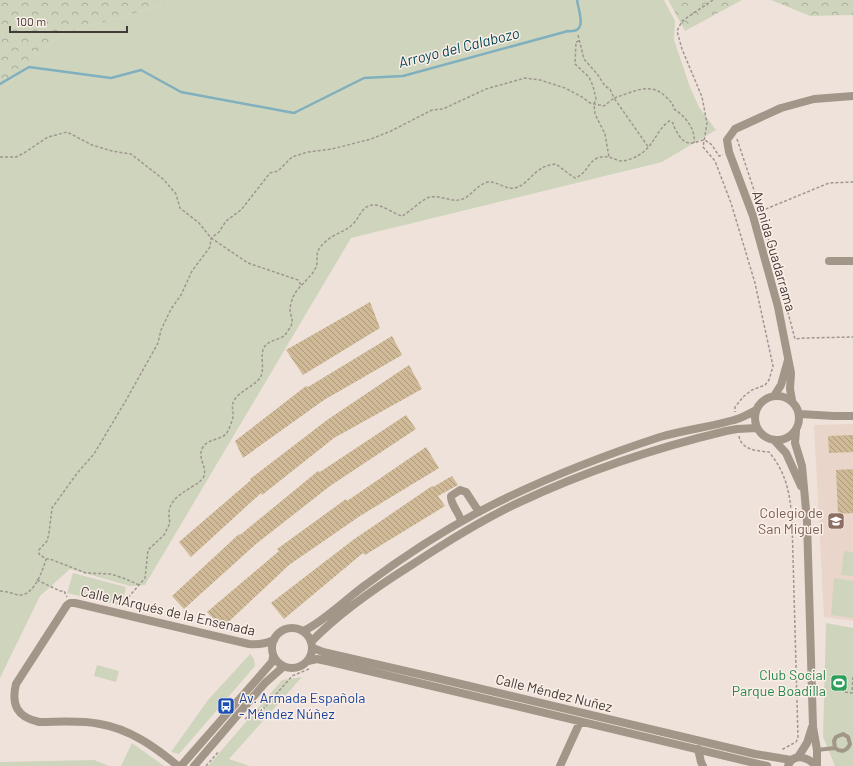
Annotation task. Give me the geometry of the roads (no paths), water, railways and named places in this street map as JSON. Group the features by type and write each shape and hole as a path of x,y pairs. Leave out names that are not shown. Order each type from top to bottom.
{"street":[{"name":"Avenida Guadarrama","path":"792,400 790,390 791,373 778,307 753,216 729,152 727,140 735,129 782,108 814,100 853,96"},
{"path":"829,261 853,261"},
{"name":"Avenida Guadarrama","path":"774,396 781,385 788,359"},
{"path":"303,631 315,624 371,581 461,521 557,474 662,437 736,420 756,410 763,400 774,396 780,395 792,400 800,414 799,426 796,431 787,438 774,440 768,438 757,428 755,422 756,410"},
{"path":"800,414 853,416"},
{"path":"273,657 283,667 289,669 311,664 312,645 324,628 381,584 486,519 519,502 554,486 613,463 684,441 737,429 757,428"},
{"path":"796,431 795,443 802,466 807,521 813,727 817,750 816,766"},
{"path":"774,440 786,453 804,494"},
{"path":"461,521 450,500 451,496 460,490 466,492 479,512"},
{"name":"Calle MArqués de la Ensenada","path":"179,766 138,736 115,727 81,722 32,721 22,715 15,706 13,695 16,684 64,609 70,603 75,603 249,644 265,644 274,640"},
{"path":"179,766 272,662 274,640 278,633 290,628 297,628 308,636 312,645"},
{"name":"Calle Méndez Nuñez","path":"312,645 333,655 777,759 792,761"},
{"name":"Calle Méndez Nuñez","path":"311,664 317,659 767,766"},
{"path":"194,766 265,683 283,667"},
{"path":"560,766 580,722"},
{"path":"792,761 807,743 813,727"},
{"path":"698,749 703,766"},
{"path":"792,761 806,758 816,766"}],"lane":[{"path":"782,378 791,373"},
{"path":"817,750 835,748 839,750 846,750 850,744 848,737 841,734 836,736 834,743 835,748"}],"waterway":[{"name":"Arroyo del Calabozo","path":"0,84 29,67 111,78 141,70 181,92 294,113 364,78 403,76 568,31 574,31 578,29 581,21 577,0"}],"place":[{"name":"Colegio de San Miguel","path":"836,521"},
{"name":"Club Social Parque Boadilla","path":"839,683"},
{"name":"Av. Armada Española - Méndez Núñez","path":"226,706"}]}
